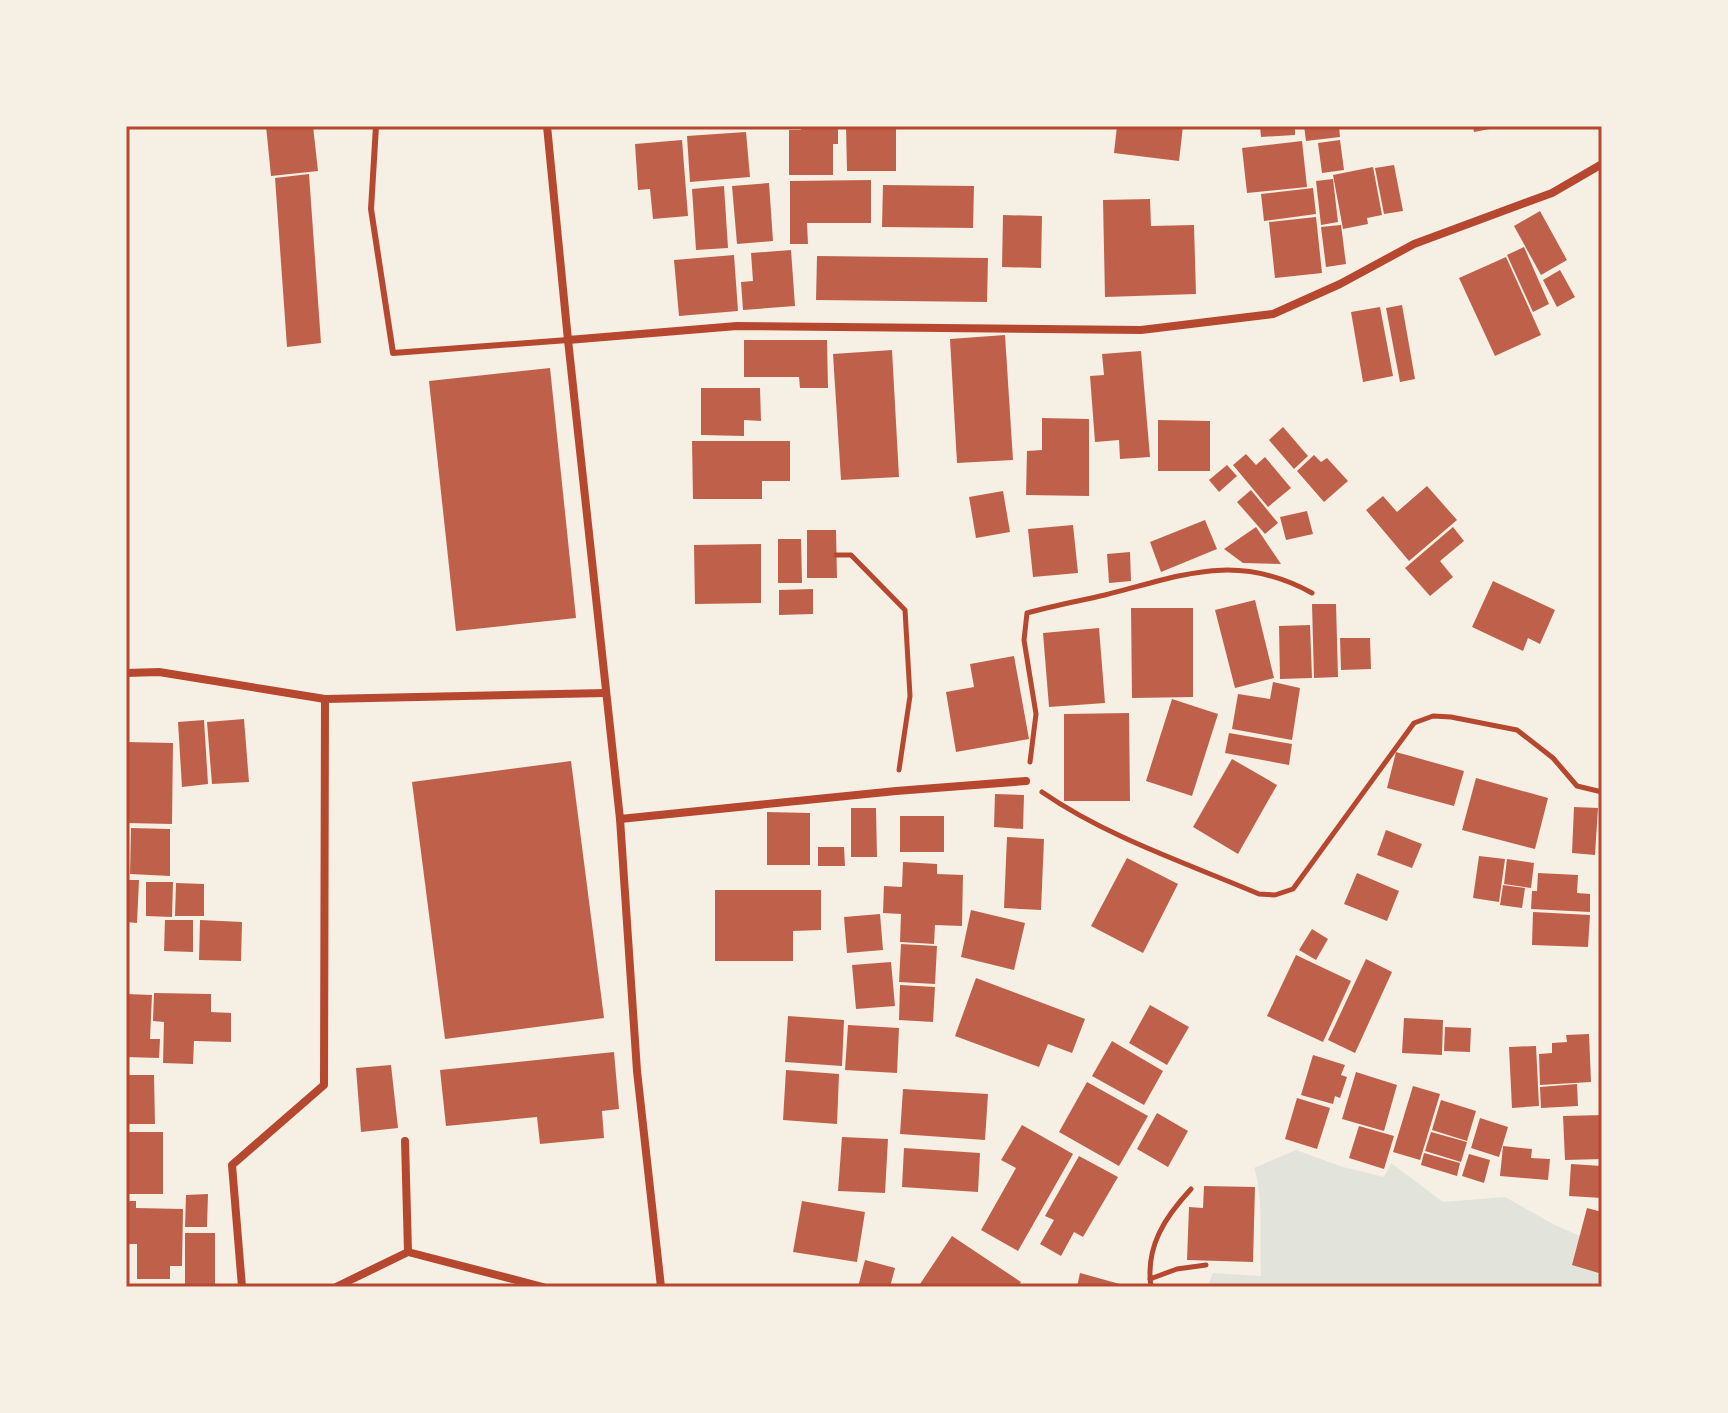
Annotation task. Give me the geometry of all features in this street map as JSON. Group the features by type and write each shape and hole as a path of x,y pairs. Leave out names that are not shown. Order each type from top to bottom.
{"street":[{"path":"547,126 620,819 637,1071 661,1287"},
{"path":"568,340 737,326 1141,330 1273,314 1340,284 1414,244 1552,193 1602,164"},
{"path":"126,673 159,672 325,699 606,693"},
{"path":"242,1287 232,1165 324,1085 325,699"},
{"path":"620,819 1026,781"},
{"path":"405,1141 408,1252"},
{"path":"336,1287 408,1252 543,1287"}],"lane":[{"path":"376,126 371,209 393,353 568,340"}],"path":[{"path":"836,555 851,555 905,610 910,696 896,791"},
{"path":"1312,593 1287,579 1252,570 1217,569 1159,578 1027,613 1024,640 1036,714 1026,781 1088,821 1259,894 1275,895 1293,889 1414,723 1433,716 1517,730 1553,758 1577,786 1602,792"},
{"path":"1151,1287 1156,1235 1170,1211 1191,1189"},
{"path":"1150,1279 1177,1269 1206,1265"}],"shaded area":[{"path":"1296,1150 1343,1167 1384,1177 1391,1163 1443,1202 1505,1197 1553,1224 1602,1246 1602,1287 1207,1287 1213,1273 1261,1276 1260,1206 1254,1168"}],"building":[{"path":"266,126 313,126 318,171 271,176"},
{"path":"801,126 838,126 838,144 833,144 833,175 789,175 789,130 801,130"},
{"path":"846,126 896,126 896,171 847,171"},
{"path":"1117,126 1183,126 1179,161 1114,153"},
{"path":"1260,126 1295,126 1295,135 1261,137"},
{"path":"1304,126 1339,126 1340,137 1306,141"},
{"path":"1473,126 1499,126 1500,127 1474,132"},
{"path":"746,132 750,177 690,182 687,136"},
{"path":"682,140 688,216 653,219 650,189 638,190 635,144"},
{"path":"1340,140 1344,170 1322,173 1318,143"},
{"path":"1302,141 1307,187 1247,193 1242,148"},
{"path":"1394,165 1403,211 1384,214 1375,168"},
{"path":"1373,167 1382,215 1367,218 1368,224 1343,229 1333,175"},
{"path":"309,174 321,343 287,347 275,178"},
{"path":"1333,179 1338,222 1321,225 1316,181"},
{"path":"871,180 871,223 807,223 808,244 790,244 790,181"},
{"path":"769,183 773,241 737,244 732,186"},
{"path":"883,185 974,186 973,228 882,227"},
{"path":"724,186 728,248 696,250 692,189"},
{"path":"1313,188 1316,214 1264,221 1261,194"},
{"path":"1150,199 1151,226 1194,225 1196,294 1105,297 1103,200"},
{"path":"1540,211 1567,260 1541,275 1514,226"},
{"path":"1003,215 1042,216 1041,268 1002,267"},
{"path":"1316,217 1322,273 1275,278 1269,222"},
{"path":"1341,225 1346,264 1326,267 1321,227"},
{"path":"1524,247 1549,304 1533,312 1507,255"},
{"path":"791,250 795,306 743,310 741,282 753,281 751,253"},
{"path":"734,255 738,311 679,316 674,260"},
{"path":"817,256 988,258 987,302 816,300"},
{"path":"1506,257 1541,335 1495,356 1459,278"},
{"path":"1560,270 1575,297 1557,307 1543,280"},
{"path":"1402,305 1415,379 1400,382 1386,308"},
{"path":"1380,307 1393,376 1363,382 1351,312"},
{"path":"1005,335 1013,460 957,463 950,339"},
{"path":"744,340 827,340 828,388 800,388 799,377 744,377"},
{"path":"892,350 899,477 841,480 833,354"},
{"path":"1141,351 1150,457 1120,459 1119,440 1095,442 1090,376 1104,375 1102,354"},
{"path":"550,368 576,618 456,631 429,381"},
{"path":"701,388 760,388 761,421 744,420 744,436 701,435"},
{"path":"1042,418 1089,419 1089,496 1026,495 1027,451 1042,450"},
{"path":"1158,420 1210,421 1210,471 1158,471"},
{"path":"1283,427 1308,456 1294,469 1269,440"},
{"path":"692,441 790,441 790,481 762,481 762,499 693,499"},
{"path":"1246,454 1256,465 1265,457 1291,488 1268,507 1233,465"},
{"path":"1314,455 1321,462 1327,458 1348,481 1324,502 1297,471"},
{"path":"1227,465 1237,476 1219,492 1209,480"},
{"path":"1427,486 1457,520 1409,561 1366,510 1383,496 1397,512"},
{"path":"1251,490 1278,523 1265,534 1237,502"},
{"path":"1003,491 1010,532 976,538 969,497"},
{"path":"1307,511 1313,534 1286,540 1280,517"},
{"path":"1205,520 1217,549 1161,572 1150,542"},
{"path":"1073,525 1078,573 1033,577 1028,529"},
{"path":"1256,527 1281,564 1243,563 1224,549"},
{"path":"1453,527 1464,541 1440,561 1453,577 1430,596 1405,568"},
{"path":"807,530 836,530 837,578 807,578"},
{"path":"778,539 801,539 802,583 778,583"},
{"path":"761,544 761,603 695,604 694,545"},
{"path":"1130,552 1131,581 1109,583 1107,554"},
{"path":"1493,581 1555,610 1540,644 1528,638 1523,651 1472,627"},
{"path":"813,589 813,614 779,615 779,590"},
{"path":"1255,600 1274,678 1235,688 1215,610"},
{"path":"1312,604 1336,604 1338,677 1314,678"},
{"path":"1131,608 1193,608 1193,697 1132,698"},
{"path":"1310,625 1312,678 1280,679 1279,626"},
{"path":"1099,628 1105,703 1049,707 1043,633"},
{"path":"1340,638 1370,638 1371,669 1341,670"},
{"path":"1014,656 1029,739 956,752 946,692 974,687 970,664"},
{"path":"1273,682 1300,688 1292,740 1232,729 1238,694 1270,699"},
{"path":"1172,699 1218,714 1192,796 1146,781"},
{"path":"1129,713 1130,801 1064,801 1064,714"},
{"path":"244,719 249,782 212,784 207,722"},
{"path":"204,720 208,784 182,787 178,722"},
{"path":"1229,733 1292,744 1289,765 1225,753"},
{"path":"126,742 173,743 172,824 126,823"},
{"path":"1396,752 1464,771 1454,806 1387,788"},
{"path":"1232,759 1277,785 1238,854 1193,827"},
{"path":"571,761 604,1018 445,1039 412,782"},
{"path":"1476,778 1548,798 1535,849 1462,830"},
{"path":"995,794 1024,795 1023,829 994,827"},
{"path":"1574,807 1598,808 1595,855 1572,853"},
{"path":"851,808 876,808 877,857 851,857"},
{"path":"767,812 810,813 810,865 767,865"},
{"path":"900,816 944,816 944,852 900,852"},
{"path":"131,828 170,829 170,876 130,874"},
{"path":"1386,830 1422,844 1412,868 1377,855"},
{"path":"1007,837 1044,839 1041,910 1004,908"},
{"path":"818,847 844,847 845,866 818,866"},
{"path":"1479,856 1505,859 1499,902 1473,898"},
{"path":"1127,858 1178,884 1143,953 1091,926"},
{"path":"1507,859 1534,863 1531,888 1504,884"},
{"path":"903,862 937,864 937,874 963,875 962,926 935,925 934,944 900,942 901,914 883,913 884,886 902,887"},
{"path":"1357,873 1399,891 1387,921 1344,904"},
{"path":"1538,873 1578,875 1577,893 1590,894 1590,912 1531,909 1532,891 1537,891"},
{"path":"126,880 139,880 137,923 126,922"},
{"path":"146,882 173,882 172,917 146,916"},
{"path":"176,883 204,884 204,916 175,916"},
{"path":"1503,885 1525,888 1522,908 1500,905"},
{"path":"715,890 821,890 821,930 793,931 793,961 715,961"},
{"path":"971,910 1025,923 1014,970 961,957"},
{"path":"1533,912 1590,915 1588,947 1532,945"},
{"path":"880,914 883,950 847,953 844,917"},
{"path":"165,920 193,920 193,952 164,951"},
{"path":"200,920 242,922 241,961 199,960"},
{"path":"1312,929 1328,939 1316,960 1299,950"},
{"path":"901,944 937,946 935,984 899,982"},
{"path":"1296,955 1351,981 1323,1042 1267,1016"},
{"path":"1366,959 1392,972 1355,1053 1328,1040"},
{"path":"891,962 895,1006 856,1009 852,965"},
{"path":"976,978 1085,1019 1072,1053 1048,1044 1039,1067 955,1036"},
{"path":"900,985 935,987 933,1022 899,1020"},
{"path":"154,993 211,994 211,1012 231,1013 231,1042 194,1041 193,1064 163,1063 164,1022 153,1021"},
{"path":"126,994 152,995 150,1039 160,1039 159,1058 126,1057"},
{"path":"1150,1005 1189,1027 1167,1065 1129,1043"},
{"path":"788,1016 844,1020 842,1066 785,1062"},
{"path":"1404,1018 1443,1020 1442,1055 1402,1053"},
{"path":"848,1025 899,1028 897,1073 845,1070"},
{"path":"1445,1027 1471,1028 1470,1052 1444,1051"},
{"path":"1589,1034 1591,1082 1540,1085 1539,1054 1552,1053 1552,1043 1567,1042 1566,1035"},
{"path":"1112,1041 1163,1071 1144,1105 1092,1076"},
{"path":"1536,1046 1539,1106 1512,1108 1509,1047"},
{"path":"614,1052 619,1109 602,1111 604,1138 540,1144 537,1117 446,1126 440,1070"},
{"path":"1313,1055 1345,1065 1341,1075 1347,1077 1340,1098 1335,1096 1333,1104 1301,1095"},
{"path":"391,1065 398,1128 361,1132 356,1068"},
{"path":"786,1070 839,1074 837,1124 783,1120"},
{"path":"1356,1072 1397,1085 1384,1131 1342,1119"},
{"path":"126,1075 154,1075 155,1124 126,1124"},
{"path":"1087,1082 1148,1116 1119,1166 1059,1132"},
{"path":"1577,1084 1578,1106 1541,1108 1540,1087"},
{"path":"1413,1086 1440,1094 1420,1160 1393,1152"},
{"path":"903,1089 988,1094 985,1140 900,1134"},
{"path":"1297,1098 1330,1108 1317,1149 1285,1139"},
{"path":"1441,1100 1476,1111 1467,1141 1432,1130"},
{"path":"1157,1113 1188,1131 1168,1167 1137,1149"},
{"path":"1602,1115 1602,1159 1565,1160 1563,1116"},
{"path":"1480,1118 1508,1127 1499,1157 1471,1148"},
{"path":"1022,1125 1073,1154 1018,1251 981,1230 1016,1168 1001,1160"},
{"path":"1359,1126 1394,1136 1384,1169 1349,1158"},
{"path":"126,1132 163,1132 163,1194 126,1194"},
{"path":"1431,1132 1467,1142 1461,1162 1425,1151"},
{"path":"842,1137 888,1139 885,1193 838,1191"},
{"path":"1503,1146 1532,1149 1531,1158 1550,1159 1548,1180 1500,1176"},
{"path":"904,1148 980,1153 978,1192 902,1187"},
{"path":"1424,1153 1460,1163 1457,1176 1421,1165"},
{"path":"1469,1154 1490,1160 1484,1183 1462,1176"},
{"path":"1079,1156 1118,1177 1083,1237 1074,1232 1061,1256 1040,1244 1054,1220 1045,1216"},
{"path":"1571,1164 1602,1166 1602,1198 1569,1196"},
{"path":"1204,1186 1255,1187 1253,1262 1187,1260 1189,1207 1203,1208"},
{"path":"208,1194 207,1227 185,1227 186,1195"},
{"path":"126,1201 136,1201 136,1208 183,1209 182,1266 170,1266 170,1279 137,1279 137,1244 126,1244"},
{"path":"802,1201 865,1212 857,1262 793,1252"},
{"path":"1587,1208 1602,1212 1602,1274 1572,1265"},
{"path":"185,1233 215,1233 215,1287 185,1287"},
{"path":"952,1236 1021,1282 1018,1287 918,1287"},
{"path":"865,1260 895,1268 890,1287 858,1287"},
{"path":"1080,1273 1127,1286 1127,1287 1077,1287"}]}
